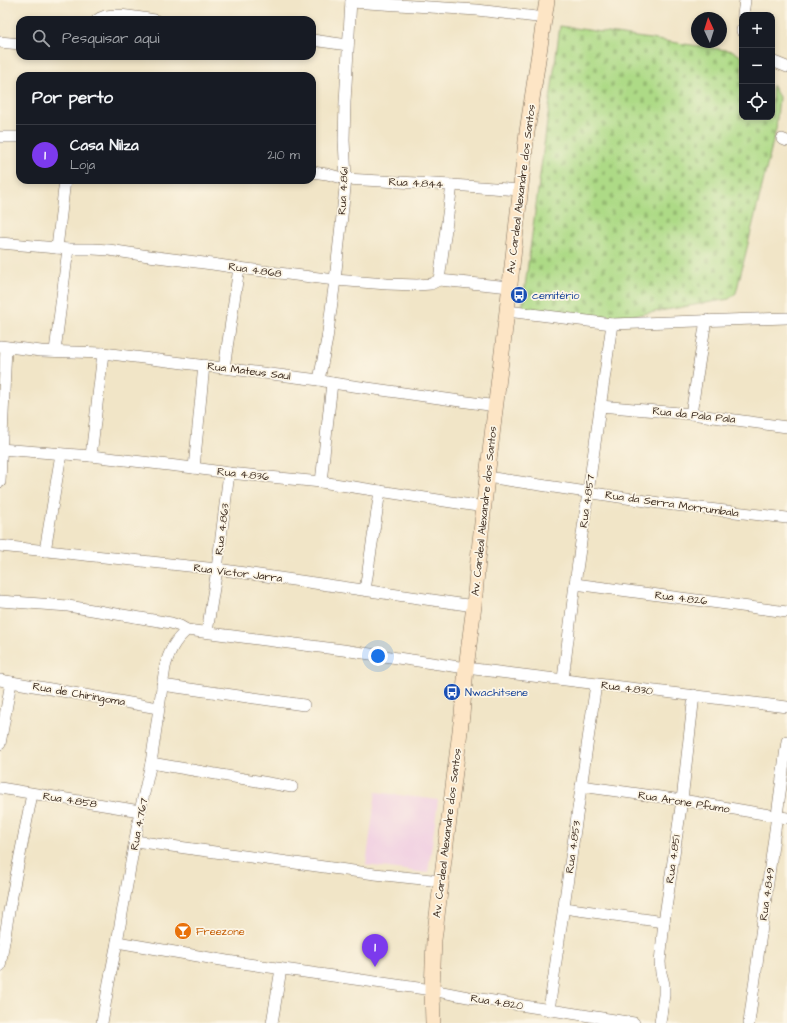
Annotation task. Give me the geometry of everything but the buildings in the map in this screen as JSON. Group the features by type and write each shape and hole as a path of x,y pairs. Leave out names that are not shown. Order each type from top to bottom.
{"street":[{"name":"Av. Cardeal Alexandre dos Santos","path":"433,1023 432,990 434,940 461,722 520,190 527,132 547,0"},
{"path":"743,12 744,0"},
{"path":"351,1 477,10 545,18"},
{"name":"Rua 4.861","path":"319,380 336,280 346,179 344,140 351,1"},
{"path":"109,16 126,16"},
{"path":"316,41 348,45"},
{"path":"0,42 16,44"},
{"path":"775,62 787,67"},
{"path":"0,137 16,137"},
{"name":"Rua 4.844","path":"316,173 346,179 452,184 520,190"},
{"path":"55,351 63,248 65,184"},
{"path":"439,280 452,184"},
{"name":"Rua 4.868","path":"0,243 109,250 336,280 417,285 431,284 439,280 510,287"},
{"path":"224,368 238,268"},
{"path":"507,311 612,324 706,320 786,314"},
{"path":"691,414 706,320"},
{"name":"Rua 4.857","path":"563,679 612,324"},
{"path":"0,482 3,347"},
{"name":"Rua Mateus Saul","path":"3,347 41,351 103,353 204,365 496,406"},
{"path":"91,456 103,353"},
{"path":"194,468 204,365"},
{"path":"321,482 332,383"},
{"name":"Rua da Pala Pala","path":"600,406 691,414 787,427"},
{"name":"Rua 4.836","path":"1,449 91,456 229,473 321,482 484,507"},
{"path":"45,551 61,454"},
{"name":"Rua 4.863","path":"207,632 217,569 229,473"},
{"name":"Rua da Serra Morrumbala","path":"487,477 666,504 787,518"},
{"path":"365,590 380,491"},
{"name":"Rua Victor Jarra","path":"0,546 217,569 474,606"},
{"name":"Rua 4.826","path":"575,584 787,612"},
{"name":"Rua 4.830","path":"0,601 68,606 171,622 187,630 343,650 466,668 787,707"},
{"name":"Rua 4.767","path":"102,1023 140,811 151,764 165,668 173,646 179,637 187,630"},
{"path":"0,744 5,681"},
{"name":"Rua de Chiringoma","path":"5,681 158,708"},
{"name":"Rua 4.853","path":"550,1010 596,684"},
{"path":"162,685 304,705"},
{"name":"Rua 4.851","path":"660,1023 664,995 664,984 660,962 664,922 682,800 694,695"},
{"name":"Rua 4.849","path":"749,1023 782,817 787,741"},
{"path":"151,764 292,787"},
{"name":"Rua Arone Pfumo","path":"581,786 682,800 782,817"},
{"name":"Rua 4.858","path":"0,788 140,811"},
{"path":"0,966 4,910 32,794"},
{"path":"135,841 375,874 441,881"},
{"path":"564,908 664,922"},
{"name":"Rua 4.820","path":"117,942 227,961 432,990 634,1023"},
{"path":"272,1023 280,969"}],"shaded area":[{"path":"376,792 438,800 428,873 366,865"}],"green space":[{"path":"560,26 691,45 691,48 712,48 733,51 739,55 739,120 775,120 775,90 779,97 776,129 736,293 729,299 619,318 600,319 522,309"}],"place":[{"name":"cemitério","path":"519,295"},
{"name":"Nwachitsene","path":"452,692"},
{"name":"Freezone","path":"183,931"},
{"name":"Casa Nilza","path":"375,967"}]}
